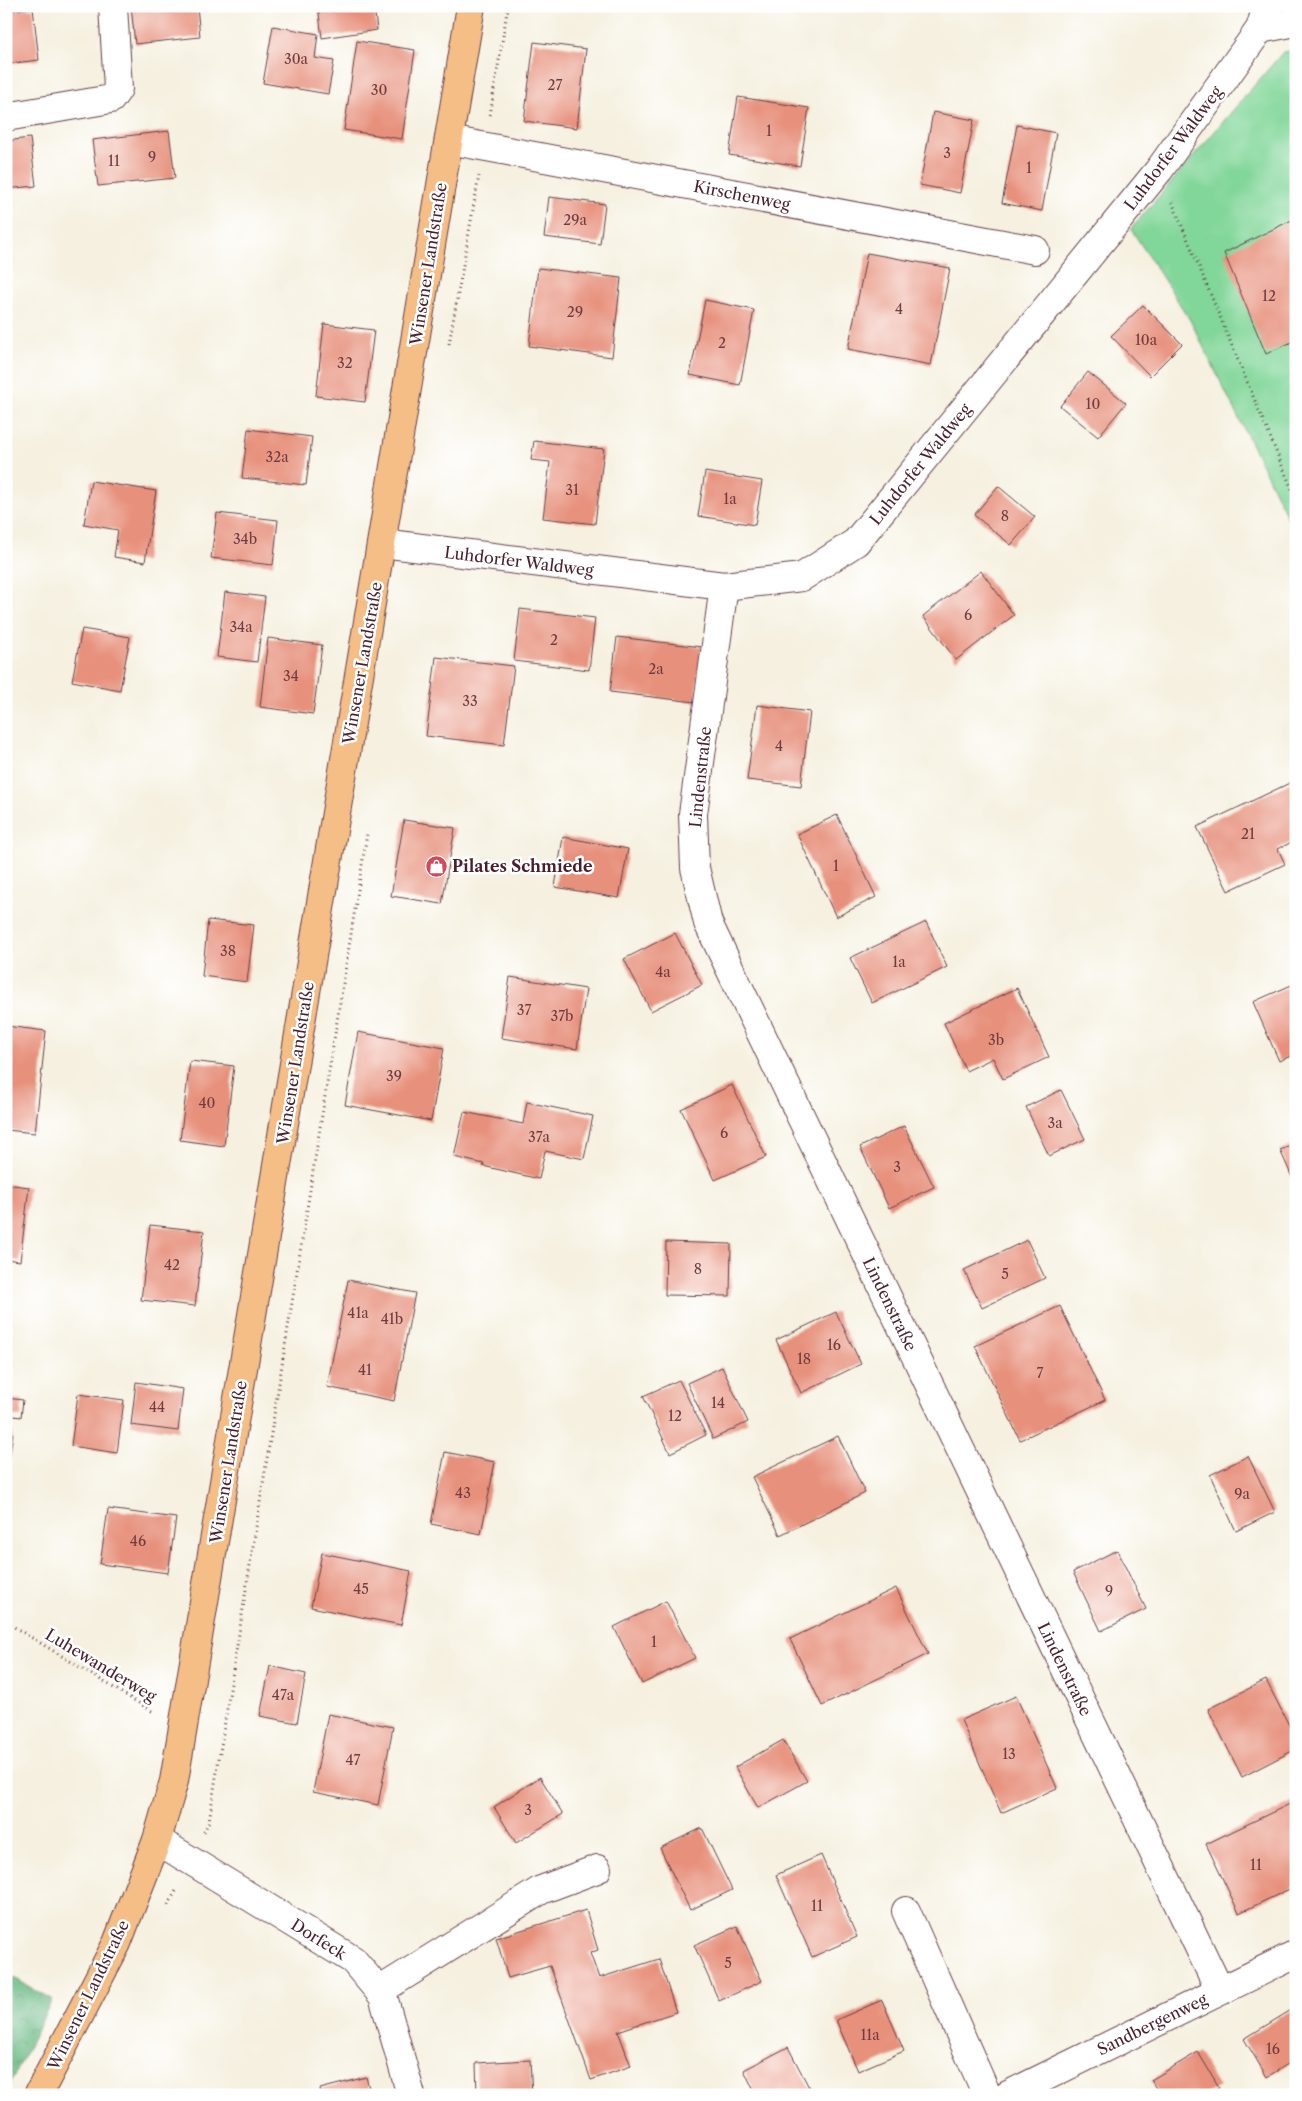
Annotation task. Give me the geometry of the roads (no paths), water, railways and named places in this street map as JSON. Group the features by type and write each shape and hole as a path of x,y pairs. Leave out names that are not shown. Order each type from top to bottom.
{"main road":[{"name":"Winsener Landstraße","path":"38,2095 117,1943 157,1840 174,1781 471,6"}],"street":[{"path":"6,117 111,99 118,89 113,6"},
{"name":"Luhdorfer Waldweg","path":"382,543 724,586 802,577 856,542 1159,170 1264,18 1296,22"},
{"name":"Kirschenweg","path":"449,140 1035,250"},
{"name":"Lindenstraße","path":"724,586 693,814 695,868 708,923 1220,1991"},
{"name":"Dorfeck","path":"157,1840 353,1960 383,1996 411,2095"},
{"path":"379,1991 541,1890 597,1869"},
{"path":"906,1911 987,2095"},
{"name":"Sandbergenweg","path":"1008,2095 1296,1954"}],"place":[{"name":"Pilates Schmiede","path":"436,866"}]}
